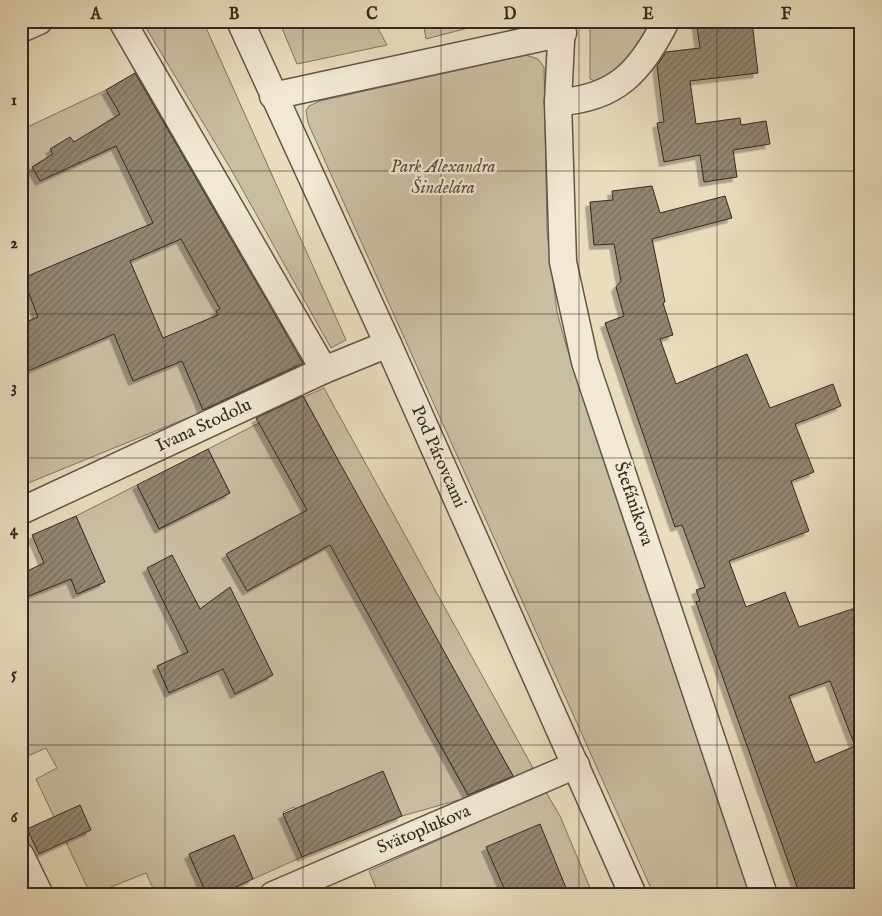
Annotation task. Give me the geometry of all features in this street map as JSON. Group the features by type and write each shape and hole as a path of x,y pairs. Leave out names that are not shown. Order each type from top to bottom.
{"street":[{"path":"21,29 39,21"},
{"path":"122,21 324,370"},
{"name":"Pod Párovcami","path":"240,21 388,344 633,895"},
{"path":"558,102 583,101 608,92 629,76 666,21"},
{"path":"273,96 562,27"},
{"name":"Štefánikova","path":"562,27 558,102 563,262 585,362 764,895"},
{"name":"Ivana Stodolu","path":"21,511 324,370 388,344"},
{"name":"Svätoplukova","path":"273,895 576,765"},
{"path":"21,856 40,895"}],"green space":[{"path":"142,21 203,21 346,340 331,348 232,171"},
{"path":"279,21 374,21 387,45 297,64"},
{"path":"423,21 495,21 426,39"},
{"path":"590,21 657,21 618,76 599,83 590,79"},
{"name":"Park Alexandra Šindelára","path":"526,55 538,59 544,67 547,232 557,312 565,342 750,895 654,895 308,123 306,111 309,106 320,101"},
{"path":"139,71 220,220 226,218 309,364 250,388 251,392 21,486 21,130 106,90"},
{"path":"324,388 533,768 514,777 466,693 424,716 469,797 402,816 295,809 294,807 283,812 302,857 253,879 234,835 189,854 207,895 156,895 146,873 91,895 36,779 57,768 46,748 21,759 21,599 46,589 68,573 78,594 105,582 76,516 137,485 159,529 230,493 208,449 259,423 332,449 304,397"},
{"path":"546,792 560,816 593,895 379,895 369,871"}],"building":[{"path":"696,21 752,21 758,73 690,81 696,124 740,118 741,125 766,121 770,144 733,150 737,177 704,182 700,155 664,162 657,123 664,122 657,66 666,52 700,48"},
{"path":"135,73 303,363 203,410 182,361 133,381 114,334 21,374 21,324 38,317 23,278 153,223 116,146 40,181 32,167 53,154 50,149 70,137 74,142 120,114 106,90","holes":["181,239 220,309 216,311 218,315 163,338 130,261"]},
{"path":"652,186 660,213 725,196 732,218 652,239 665,302 663,303 673,335 660,339 676,384 747,354 770,408 833,384 841,406 795,424 814,472 791,481 809,531 729,561 746,607 785,592 799,627 861,606 861,895 800,895 696,602 700,601 696,590 705,587 682,525 675,527 605,323 624,316 616,287 621,281 614,244 594,245 590,202 613,200 612,191","holes":["830,681 855,746 815,763 789,696"]},
{"path":"303,396 513,776 468,795 330,545 247,591 226,554 307,510 256,418"},
{"path":"208,449 230,493 159,529 137,485"},
{"path":"76,516 105,582 77,594 71,579 21,599 21,574 44,563 32,535"},
{"path":"172,555 200,609 230,587 273,675 235,694 223,669 169,693 157,666 188,652 147,568"},
{"path":"383,771 402,816 302,857 283,814"},
{"path":"80,805 91,830 39,854 27,829"},
{"path":"540,824 566,888 549,895 507,895 486,847"},
{"path":"234,835 253,879 218,895 207,895 189,854"}]}
